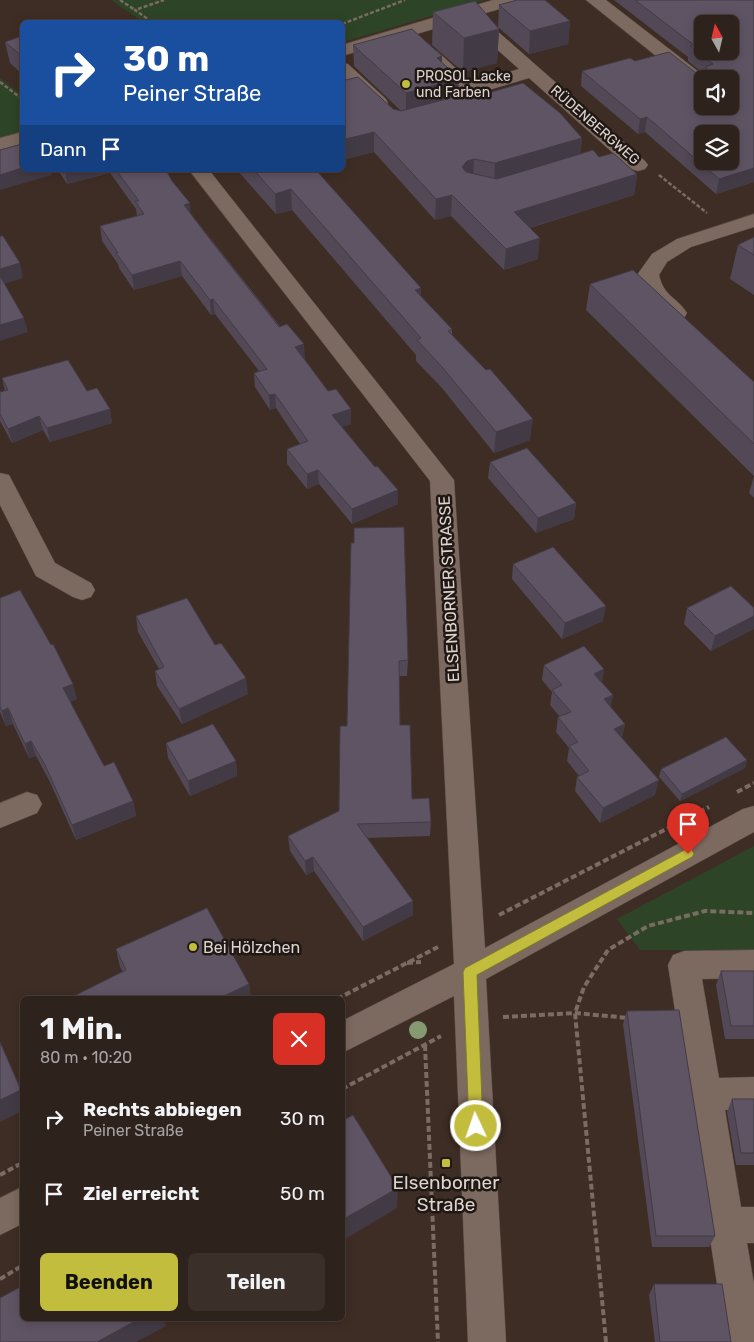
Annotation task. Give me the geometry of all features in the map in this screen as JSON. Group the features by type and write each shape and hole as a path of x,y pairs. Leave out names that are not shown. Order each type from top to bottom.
{"street":[{"path":"345,50 511,0"},
{"path":"595,0 694,77"},
{"name":"RÜDENBERGWEG","path":"468,14 540,77 622,158"},
{"path":"406,33 475,96"},
{"path":"345,71 395,118"},
{"path":"437,114 475,96 540,77"},
{"path":"0,144 20,139"},
{"name":"ELSENBORNER STRASSE","path":"201,172 442,480 469,930 471,1019 487,1342"},
{"path":"693,330 652,290 648,275 659,258 684,243 754,220"},
{"path":"0,481 45,569 82,590"},
{"path":"0,816 27,804"},
{"path":"345,1036 470,972 754,818"},
{"path":"744,1342 740,1225 705,1094 684,965 754,964"},
{"path":"705,1094 754,1093"},
{"path":"0,1217 20,1206"}],"path":[{"path":"120,0 149,20"},
{"path":"135,10 164,0"},
{"path":"345,23 405,0"},
{"path":"0,82 20,98"},
{"name":"RÜDENBERGWEG","path":"622,158 656,172 726,229"},
{"path":"736,792 754,783"},
{"path":"343,996 710,806"},
{"path":"606,1342 575,1013 584,987 608,950 648,926 705,911 754,913"},
{"path":"471,1019 575,1013 634,1018"},
{"path":"345,1087 426,1044 438,1342"},
{"path":"0,1175 20,1164"},
{"path":"0,1279 20,1267"}],"green space":[{"path":"111,0 485,0 345,41 345,20 140,20"},
{"path":"0,78 20,93 20,132 0,137"},
{"path":"754,846 754,950 640,950 617,919"}],"building":[{"path":"517,0 545,0 570,21 530,31 499,5"},
{"path":"635,0 754,0 754,168 719,179 709,170 739,170 739,125 694,125 694,157 647,117 640,119 582,71 630,58 635,61 669,52 694,71 694,115 739,115 739,70 706,70 707,66 713,64 708,60 739,60 739,15 694,15 694,45"},
{"path":"475,1 499,29 464,38 433,12"},
{"path":"412,29 442,56 437,58 459,78 406,93 353,45"},
{"path":"20,37 20,54 5,42"},
{"path":"358,77 393,109 401,111 473,92 477,96 523,83 560,113 582,138 495,163 474,159 467,161 462,167 466,172 497,179 593,150 599,157 613,153 637,174 514,212 540,238 506,249 452,195 436,199 374,132 345,139 345,80"},
{"path":"20,145 20,169 0,175 0,150"},
{"path":"117,172 167,172 190,203 184,205 279,327 287,324 304,344 295,347 328,391 336,389 351,409 332,415 375,467 377,466 398,490 352,509 318,470 307,474 287,449 308,441 275,394 269,395 254,373 267,369 213,299 210,300 180,261 132,275 116,253 118,253 100,226 144,214 135,201 139,201"},
{"path":"256,172 318,172 421,288 415,290 452,329 448,331 486,370 490,369 533,419 496,432 417,340 421,338 291,189 275,194"},
{"path":"0,236 3,236 20,263 0,269"},
{"path":"754,237 754,255 738,245"},
{"path":"633,270 754,382 754,444 590,284"},
{"path":"0,276 24,318 0,325"},
{"path":"68,360 87,391 97,388 110,409 47,428 39,416 8,429 0,414 0,392 8,390 2,378"},
{"path":"527,448 576,503 538,518 490,462"},
{"path":"404,527 408,660 399,661 400,725 410,725 412,799 429,798 431,822 357,824 413,901 363,927 313,857 305,861 288,836 339,811 340,726 347,726 351,543 354,543 354,528"},
{"path":"553,547 606,606 565,623 513,564"},
{"path":"731,586 754,608 754,616 715,636 687,608"},
{"path":"20,590 51,645 53,644 73,684 63,688 104,766 114,762 133,801 72,825 45,765 31,741 25,744 8,708 2,711 0,707 0,598"},
{"path":"187,598 215,645 221,643 246,678 179,709 155,671 164,667 136,616"},
{"path":"584,646 604,669 594,674 613,695 604,699 625,724 614,729 659,780 603,808 577,777 589,771 569,746 578,742 558,717 571,712 552,690 562,685 544,665"},
{"path":"213,724 236,761 188,781 166,743"},
{"path":"726,737 747,760 682,794 661,769"},
{"name":"Bei Hölzchen","path":"207,908 249,984 224,996 74,996 126,970 116,949"},
{"path":"721,971 754,971 754,1026 731,1026"},
{"path":"679,1010 715,1236 656,1236 627,1011"},
{"path":"0,1042 20,1090 0,1100"},
{"path":"732,1099 754,1099 754,1153 741,1153"},
{"path":"353,1115 398,1188 345,1218 345,1119"},
{"path":"654,1284 722,1284 731,1342 660,1342"},
{"path":"20,1287 20,1321 135,1321 97,1342 0,1342 0,1298"}],"place":[{"name":"PROSOL Lacke und Farben","path":"406,84"},
{"name":"Bei Hölzchen","path":"193,947"},
{"name":"Elsenborner Straße","path":"446,1163"}],"route":[{"path":"476,1126 470,972 688,854"}]}
